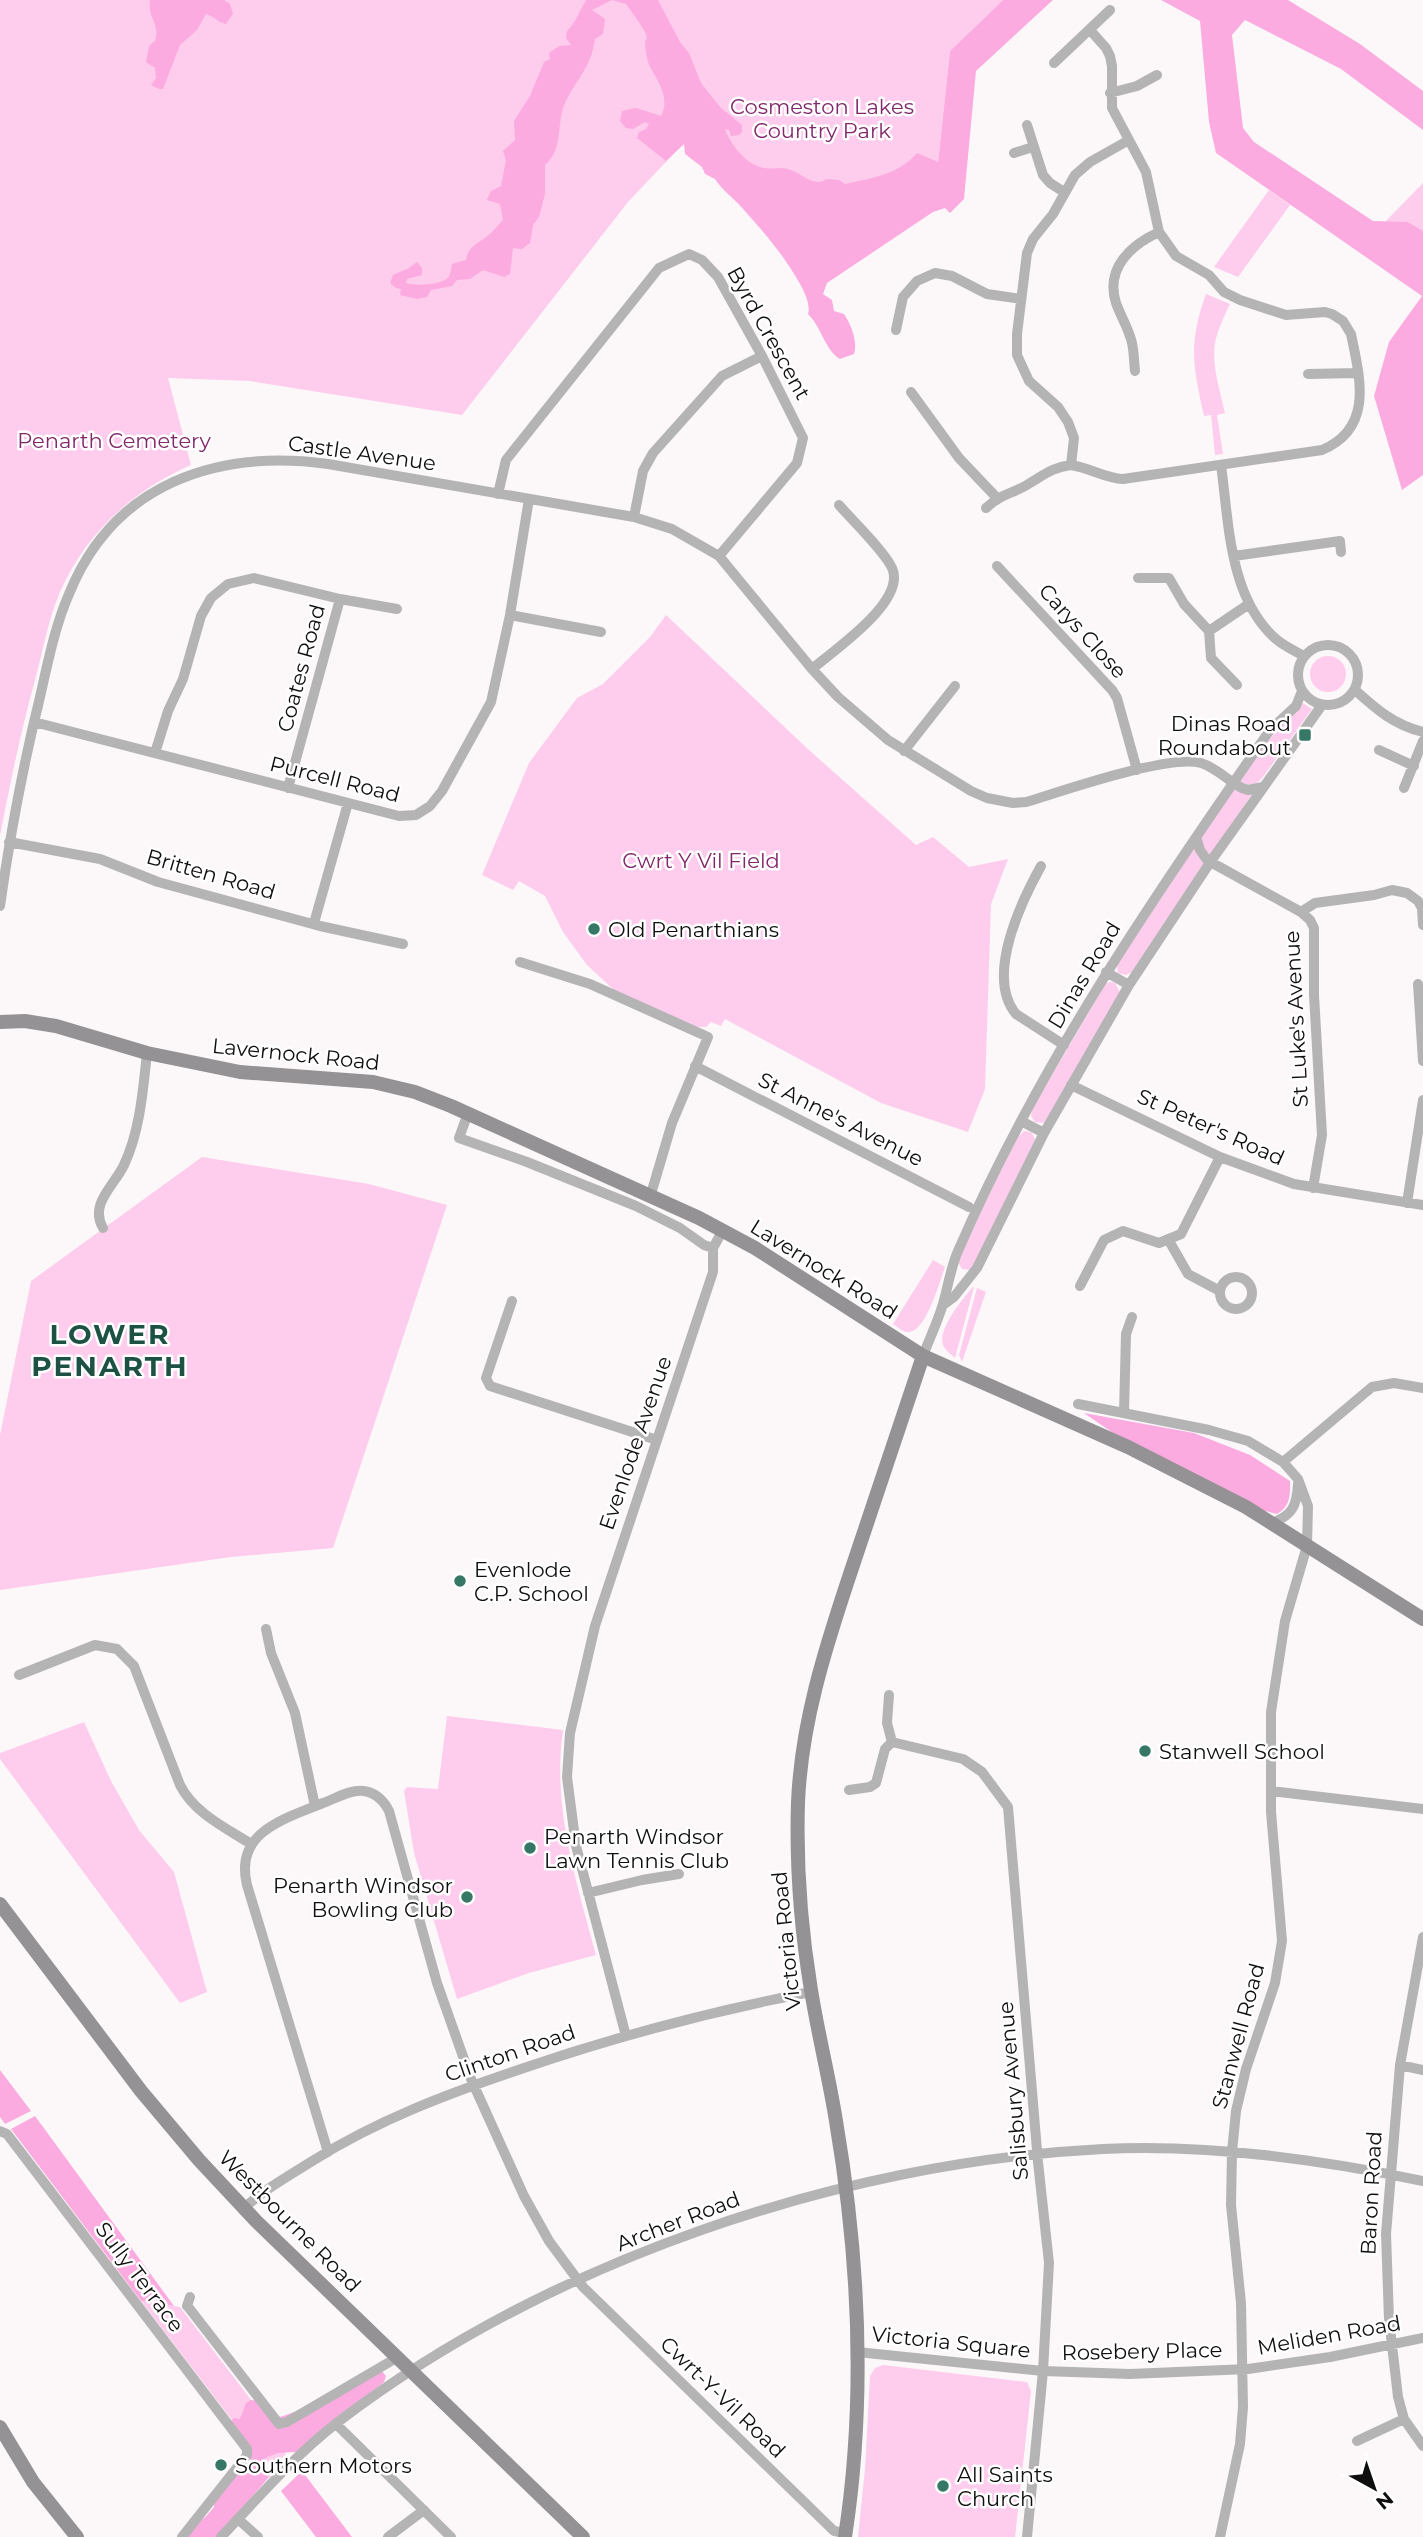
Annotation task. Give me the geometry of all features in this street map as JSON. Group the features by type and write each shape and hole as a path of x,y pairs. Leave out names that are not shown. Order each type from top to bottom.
{"street":[{"path":"1054,63 1110,10"},
{"path":"986,508 997,498 1053,469 1072,465 1103,477 1124,479 1322,450 1337,442 1356,418 1361,397 1351,334 1338,317 1325,313 1274,313 1229,295 1209,275 1176,256 1159,232 1146,172 1112,108 1110,57 1106,48 1090,30"},
{"path":"1110,93 1137,86 1157,75"},
{"path":"1027,125 1046,179 1064,192"},
{"path":"1072,465 1074,438 1068,422 1058,407 1029,381 1020,365 1017,344 1030,246 1053,214 1064,192 1083,168 1129,140"},
{"path":"1014,153 1034,147"},
{"path":"1135,371 1132,345 1115,299 1115,279 1117,268 1129,250 1136,243 1159,232"},
{"name":"Byrd Crescent","path":"498,494 506,460 659,268 689,254 702,260 718,277 801,430 803,447 797,463 719,556"},
{"path":"896,330 903,297 917,281 935,273 952,276 988,294 1021,299"},
{"path":"634,517 643,471 653,453 722,376 762,356"},
{"path":"1308,374 1358,373"},
{"path":"911,392 959,458 997,498"},
{"name":"Castle Avenue","path":"0,906 9,842 34,722 62,611 76,578 91,553 114,525 149,494 164,485 181,477 224,465 282,460 328,464 634,517 672,529 719,556"},
{"path":"1221,465 1234,556 1239,580 1249,604 1260,622 1279,642 1304,656"},
{"name":"Purcell Road","path":"34,722 399,816 416,815 430,806 442,791 491,702 510,615 529,499"},
{"path":"812,669 884,604 895,581 891,565 839,505"},
{"path":"1234,556 1340,541 1341,552"},
{"path":"719,556 812,669 838,696 904,751 987,798 1013,803 1027,802 1137,770 1194,762 1211,767 1237,786 1248,790 1263,787"},
{"name":"Carys Close","path":"997,566 1112,690 1117,698 1137,770"},
{"path":"155,753 165,719 183,679 201,616 211,598 234,581 254,578 397,609"},
{"path":"1138,578 1169,578 1184,604 1209,631 1211,658 1237,685"},
{"name":"Coates Road","path":"288,788 340,598"},
{"path":"1209,631 1249,604"},
{"path":"510,615 601,632"},
{"path":"1319,646 1344,649 1351,655 1358,669 1355,690 1339,703 1322,705 1307,697 1302,691 1298,673 1304,656 1319,646"},
{"path":"904,751 955,686"},
{"path":"1355,690 1385,716 1400,725 1423,732"},
{"name":"Dinas Road","path":"923,1356 943,1306 951,1270 970,1224 1021,1121 1064,1045 1107,972 1196,837 1270,730 1296,706 1302,691"},
{"name":"Dinas Road","path":"943,1306 977,1268 1044,1133 1129,985 1210,861 1322,705"},
{"path":"1405,789 1423,741"},
{"path":"1379,750 1413,766"},
{"path":"314,923 348,803"},
{"path":"1196,837 1205,859 1210,861"},
{"name":"Britten Road","path":"9,842 100,859 151,880 403,944"},
{"name":"St Luke's Avenue","path":"1210,861 1301,912 1314,928 1314,995 1322,1135 1313,1188"},
{"path":"1041,866 1024,898 1014,926 1007,956 1005,991 1010,1007 1016,1014 1064,1045"},
{"path":"1301,912 1315,903 1392,890 1407,893 1418,901 1422,908 1423,925"},
{"path":"520,962 590,984 708,1037 671,1123 651,1194"},
{"path":"1107,972 1129,985"},
{"path":"1418,984 1423,1060"},
{"name":"Lavernock Road","path":"0,1023 24,1021 48,1024 147,1053 240,1072 373,1082 415,1092 468,1113 651,1194 723,1230 923,1356 1128,1447 1246,1507 1423,1619"},
{"path":"103,1228 98,1214 100,1203 120,1173 131,1149 141,1106 147,1053"},
{"name":"St Anne's Avenue","path":"695,1066 969,1207"},
{"name":"St Peter's Road","path":"1071,1085 1220,1157 1313,1188 1423,1205"},
{"path":"1407,1203 1423,1100"},
{"path":"468,1113 459,1138 636,1206 713,1248"},
{"path":"1021,1121 1044,1133"},
{"path":"1080,1286 1104,1240 1124,1231 1159,1243 1181,1234 1220,1157"},
{"name":"Evenlode Avenue","path":"626,2036 576,1846 569,1795 568,1755 574,1710 595,1626 713,1272 713,1248 723,1230"},
{"path":"1168,1240 1188,1274 1220,1292"},
{"path":"951,1270 970,1278"},
{"path":"512,1301 486,1378 490,1386 657,1440"},
{"path":"1124,1413 1126,1334 1132,1317"},
{"name":"Victoria Road","path":"845,2535 854,2437 857,2352 855,2300 836,2120 804,1945 798,1865 798,1801 804,1742 817,1678 923,1356"},
{"path":"1283,1462 1373,1387 1394,1383 1423,1388"},
{"path":"1078,1404 1231,1435 1248,1441 1283,1462 1298,1479 1308,1506 1307,1546"},
{"path":"1271,1523 1284,1519 1291,1513 1297,1497 1298,1479"},
{"name":"Stanwell Road","path":"1220,2537 1240,2444 1243,2407 1241,2303 1231,2205 1232,2152 1236,2111 1246,2069 1275,1983 1282,1941 1271,1791 1271,1712 1289,1606 1307,1546"},
{"path":"266,1629 271,1653 295,1713 315,1806"},
{"path":"19,1675 95,1645 117,1649 134,1666 184,1791 198,1808 251,1844 245,1864 246,1878 328,2152"},
{"path":"849,1790 870,1787 876,1783 885,1749 892,1742 887,1723 888,1695"},
{"name":"Salisbury Avenue","path":"892,1742 963,1759 982,1772 1008,1807 1049,2263 1043,2371"},
{"name":"Cwrt-Y-Vil Road","path":"251,1844 267,1828 350,1793 362,1791 376,1796 386,1806 441,1994 474,2085 505,2159 549,2241 578,2281 834,2531 845,2535"},
{"path":"1271,1791 1423,1809"},
{"path":"588,1893 679,1874"},
{"name":"Westbourne Road","path":"0,1904 147,2098 199,2160 244,2208 583,2537"},
{"name":"Baron Road","path":"1423,1937 1421,1962 1400,2065 1386,2234 1391,2344 1398,2397 1404,2419 1423,2446"},
{"name":"Clinton Road","path":"244,2208 278,2182 328,2152 399,2115 474,2085 565,2053 626,2036 717,2012 811,1992"},
{"path":"1400,2065 1423,2070"},
{"name":"Sully Terrace","path":"1,2131 247,2449 247,2455 182,2537"},
{"name":"Archer Road","path":"221,2537 276,2478 336,2424 412,2370 479,2330 578,2281 704,2230 845,2187 956,2165 1116,2149 1232,2152 1309,2161 1423,2181"},
{"path":"190,2297 187,2306 279,2424 287,2422 398,2357"},
{"name":"Meliden Road","path":"1241,2369 1330,2357 1423,2338"},
{"name":"Victoria Square","path":"857,2352 1043,2371 1027,2537"},
{"name":"Rosebery Place","path":"1043,2371 1130,2374 1241,2369"},
{"path":"1357,2441 1404,2419"},
{"path":"336,2424 452,2537"},
{"path":"0,2427 33,2482 77,2537"},
{"path":"388,2537 424,2510"},
{"path":"238,2519 258,2537"}],"green space":[{"path":"0,0 1003,0 950,51 934,198 807,295 779,250 684,143 628,202 462,415 250,381 168,378 191,465 149,488 113,516 83,551 60,592 20,738 0,836"},
{"path":"1423,183 1423,231 1408,222 1385,222"},
{"path":"1269,190 1290,205 1238,277 1214,267"},
{"path":"1206,294 1230,304 1220,327 1214,354 1225,413 1217,415 1223,454 1215,455 1211,415 1204,416 1194,355 1200,311"},
{"name":"Cwrt Y Vil Field","path":"666,615 810,751 916,845 933,837 969,867 1008,859 991,904 985,1089 968,1132 881,1103 725,1019 721,1026 711,1022 706,1027 697,1027 614,990 587,965 563,932 545,896 519,881 513,890 482,875 529,763 577,698 603,684 650,637"},
{"path":"1328,656 1340,662 1346,674 1340,686 1328,692 1316,686 1310,674 1316,662"},
{"path":"1303,703 1312,709 1263,777 1252,784 1239,782 1278,728 1297,712"},
{"path":"1235,789 1252,794 1209,857 1201,841 1202,835"},
{"path":"1194,848 1204,863 1132,972 1126,975 1118,973 1117,965"},
{"path":"1106,983 1115,983 1120,992 1046,1120 1043,1123 1035,1122 1031,1116 1032,1109"},
{"path":"1024,1131 1031,1132 1034,1143 974,1265 970,1270 962,1269 958,1262 982,1208 1017,1138"},
{"path":"202,1157 369,1184 447,1205 333,1548 231,1557 0,1590 0,1435 31,1281"},
{"path":"933,1260 945,1267 936,1294 920,1325 914,1330 904,1331 893,1324"},
{"path":"973,1287 955,1358 943,1345 944,1331 952,1314"},
{"path":"977,1288 986,1292 962,1362 959,1355"},
{"path":"447,1716 563,1730 560,1759 563,1816 596,1955 529,1973 457,1999 414,1853 404,1791 407,1787 438,1789"},
{"path":"84,1722 111,1781 139,1830 174,1872 207,1992 180,2003 0,1759 0,1753"},
{"path":"141,2301 180,2307 275,2431 277,2443 286,2454 273,2467 255,2450"},
{"path":"883,2365 1027,2382 1031,2391 1015,2537 858,2537 870,2376 875,2368"}],"shaded area":[{"path":"150,0 224,0 230,4 233,14 226,24 206,14 197,30 180,45 163,89 151,85 156,78 155,68 146,62 149,46 155,41 156,34"},
{"path":"586,0 612,0 592,10 605,19 603,34 595,39 587,65 562,111 555,151 545,165 545,194 539,217 533,225 530,243 522,249 513,248 510,274 504,277 483,270 470,279 457,280 452,286 431,290 427,297 417,299 400,295 401,289 390,283 393,275 417,262 422,268 422,275 407,279 406,283 426,284 447,279 452,264 466,260 472,248 503,220 500,204 487,200 491,191 501,186 506,160 503,151 515,140 514,121 530,96 544,62 550,59 549,53 559,46 571,45 566,38 567,31"},
{"path":"612,0 658,0 680,42 689,53 701,83 721,108 742,125 739,135 731,136 729,130 725,129 730,140 747,160 761,167 791,170 813,181 839,180 845,184 893,171 917,153 938,162 950,51 1003,0 1053,0 976,71 964,199 950,213 945,208 933,212 827,283 823,294 832,300 834,311 844,314 854,339 854,354 840,359 831,350 808,314 803,290 784,259 742,207 715,179 705,174 702,167 685,154 684,144 666,161 637,138 639,132 649,124 645,122 633,129 626,128 620,121 622,111 636,108 661,116 664,96 648,63 646,34 626,4"},
{"path":"1161,0 1288,0 1360,44 1423,91 1423,130 1341,69 1245,20 1232,35 1243,128 1254,142 1373,221 1408,222 1423,231 1423,475 1402,490 1374,396 1389,342 1422,296 1216,153 1209,122 1200,21"},
{"path":"1084,1413 1194,1433 1250,1455 1290,1481 1287,1504 1277,1514 1262,1510 1113,1433"},
{"path":"0,2070 31,2111 5,2124 0,2117"},
{"path":"35,2116 174,2306 141,2301 11,2129"},
{"path":"380,2369 386,2376 384,2382 297,2452 278,2453 267,2457 262,2463 270,2476 217,2537 183,2537 211,2511 214,2499 239,2472 250,2467 253,2462 245,2454 230,2422 234,2418 240,2419 246,2403 251,2400 262,2401 272,2413 280,2417 303,2409"},
{"path":"302,2471 352,2537 316,2537 281,2491"}],"place":[{"name":"Dinas Road Roundabout","path":"1305,735"},
{"name":"Old Penarthians","path":"594,929"},
{"name":"Evenlode C.P. School","path":"460,1581"},
{"name":"Stanwell School","path":"1145,1751"},
{"name":"Penarth Windsor Lawn Tennis Club","path":"530,1848"},
{"name":"Penarth Windsor Bowling Club","path":"467,1897"},
{"name":"Southern Motors","path":"221,2465"},
{"name":"All Saints Church","path":"943,2486"}],"district":[{"name":"LOWER PENARTH","path":"110,1350"}],"park label":[{"name":"Cosmeston Lakes Country Park","path":"822,118"},
{"name":"Penarth Cemetery","path":"114,440"}]}
